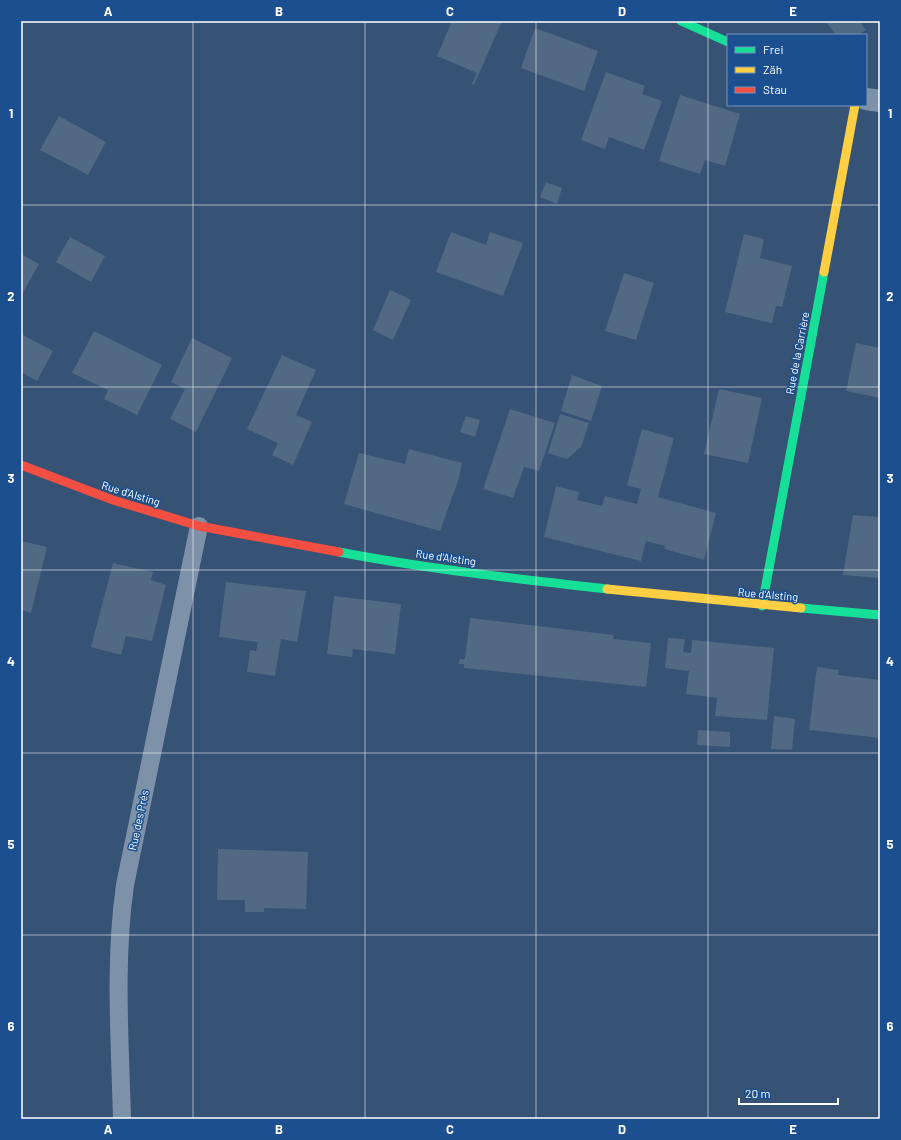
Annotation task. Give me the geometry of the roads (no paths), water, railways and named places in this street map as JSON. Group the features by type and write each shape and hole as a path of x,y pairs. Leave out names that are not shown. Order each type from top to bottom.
{"main road":[{"path":"681,21 727,42"},
{"name":"Rue de la Carrière","path":"762,606 855,106"},
{"name":"Rue d'Alsting","path":"21,465 113,500 199,526 387,561 520,579 762,606 880,615"}],"street":[{"path":"867,99 880,101"}],"lane":[{"name":"Rue des Prés","path":"122,1119 119,1007 120,918 126,878 199,526"}]}
